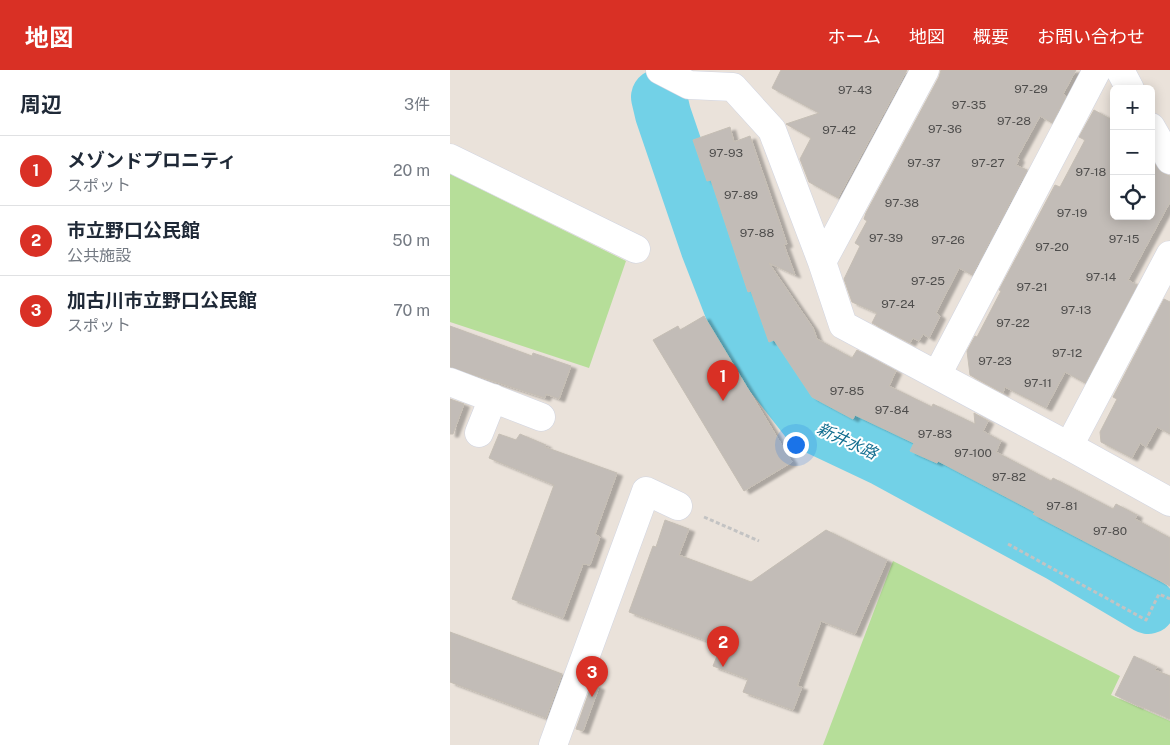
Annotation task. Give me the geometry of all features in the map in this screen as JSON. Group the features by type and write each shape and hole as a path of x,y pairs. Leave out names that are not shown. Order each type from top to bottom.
{"street":[{"path":"660,70 689,85 736,78 772,130 822,262 843,325 1170,502"},
{"path":"822,262 925,70"},
{"path":"937,375 1097,70"},
{"path":"1120,70 1128,85"},
{"path":"1153,130 1170,160"},
{"path":"450,158 636,249"},
{"path":"1069,446 1170,255"},
{"path":"450,382 541,417"},
{"path":"479,433 493,398"},
{"path":"553,745 646,491 678,506"}],"path":[{"path":"678,506 759,541"},
{"path":"1008,544 1146,620 1159,594 1170,599"}],"green space":[{"path":"450,174 626,261 589,368 450,322"},
{"path":"893,561 1120,676 1111,695 1170,721 1170,745 823,745"}],"building":[{"path":"781,70 907,70 838,198 809,182 800,159 811,138 786,124 819,113 772,88"},
{"path":"941,70 1076,70 1063,94 1066,96 1052,123 1040,116 1017,158 1019,159 1016,165 1027,170 972,275 959,268 936,313 940,316 929,338 923,334 919,341 913,338 910,343 872,323 877,313 852,302 844,279 860,246 855,243 867,221 864,219 866,213"},
{"path":"1094,110 1110,119 1110,220 1155,220 1155,164 1162,173 1170,176 1170,202 1128,280 1137,285 1085,383 1065,372 1046,408 1005,387 1003,393 970,375 967,351 975,336 977,337 1001,291 999,290 1055,185 1060,187 1085,140 1079,137"},
{"path":"730,127 734,142 750,136 787,244 784,245 795,275 769,263 813,328 817,339 852,358 857,350 896,371 889,386 932,407 933,404 975,424 974,413 988,421 983,431 1001,441 996,452 1051,481 1053,478 1113,509 1116,504 1137,515 1135,519 1170,538 1170,586 1033,514 1035,512 938,461 937,463 910,451 914,443 855,415 853,419 812,397 774,340 769,342 751,291 748,292 711,180 707,181 693,140"},
{"path":"1164,299 1170,302 1170,434 1157,427 1146,447 1140,443 1132,458 1101,442 1100,432 1117,399 1113,397"},
{"path":"704,316 792,462 744,491 653,340 678,326 680,330"},
{"path":"450,326 532,356 533,353 571,366 559,399 546,394 545,398 450,367"},
{"path":"450,399 464,404 453,434 450,434"},
{"path":"499,434 516,440 520,434 546,445 545,447 617,473 595,534 600,537 590,565 583,564 563,618 512,599 554,485 489,458"},
{"path":"665,520 689,529 679,555 751,582 826,530 887,560 855,634 821,621 797,686 802,687 793,710 743,692 748,679 713,666 721,646 629,612 653,546 656,547"},
{"path":"450,632 562,674 546,718 450,682"},
{"path":"1134,656 1157,667 1155,670 1170,676 1170,719 1115,695"},
{"path":"592,684 599,687 583,731 576,729"}],"waterway":[{"name":"新井水路","path":"659,97 663,114 708,246 734,313 761,360 811,424 883,458 1060,554 1148,606"}],"place":[{"name":"メゾンドプロニティ","path":"723,401"},
{"name":"市立野口公民館","path":"723,667"},
{"name":"加古川市立野口公民館","path":"592,697"}]}
